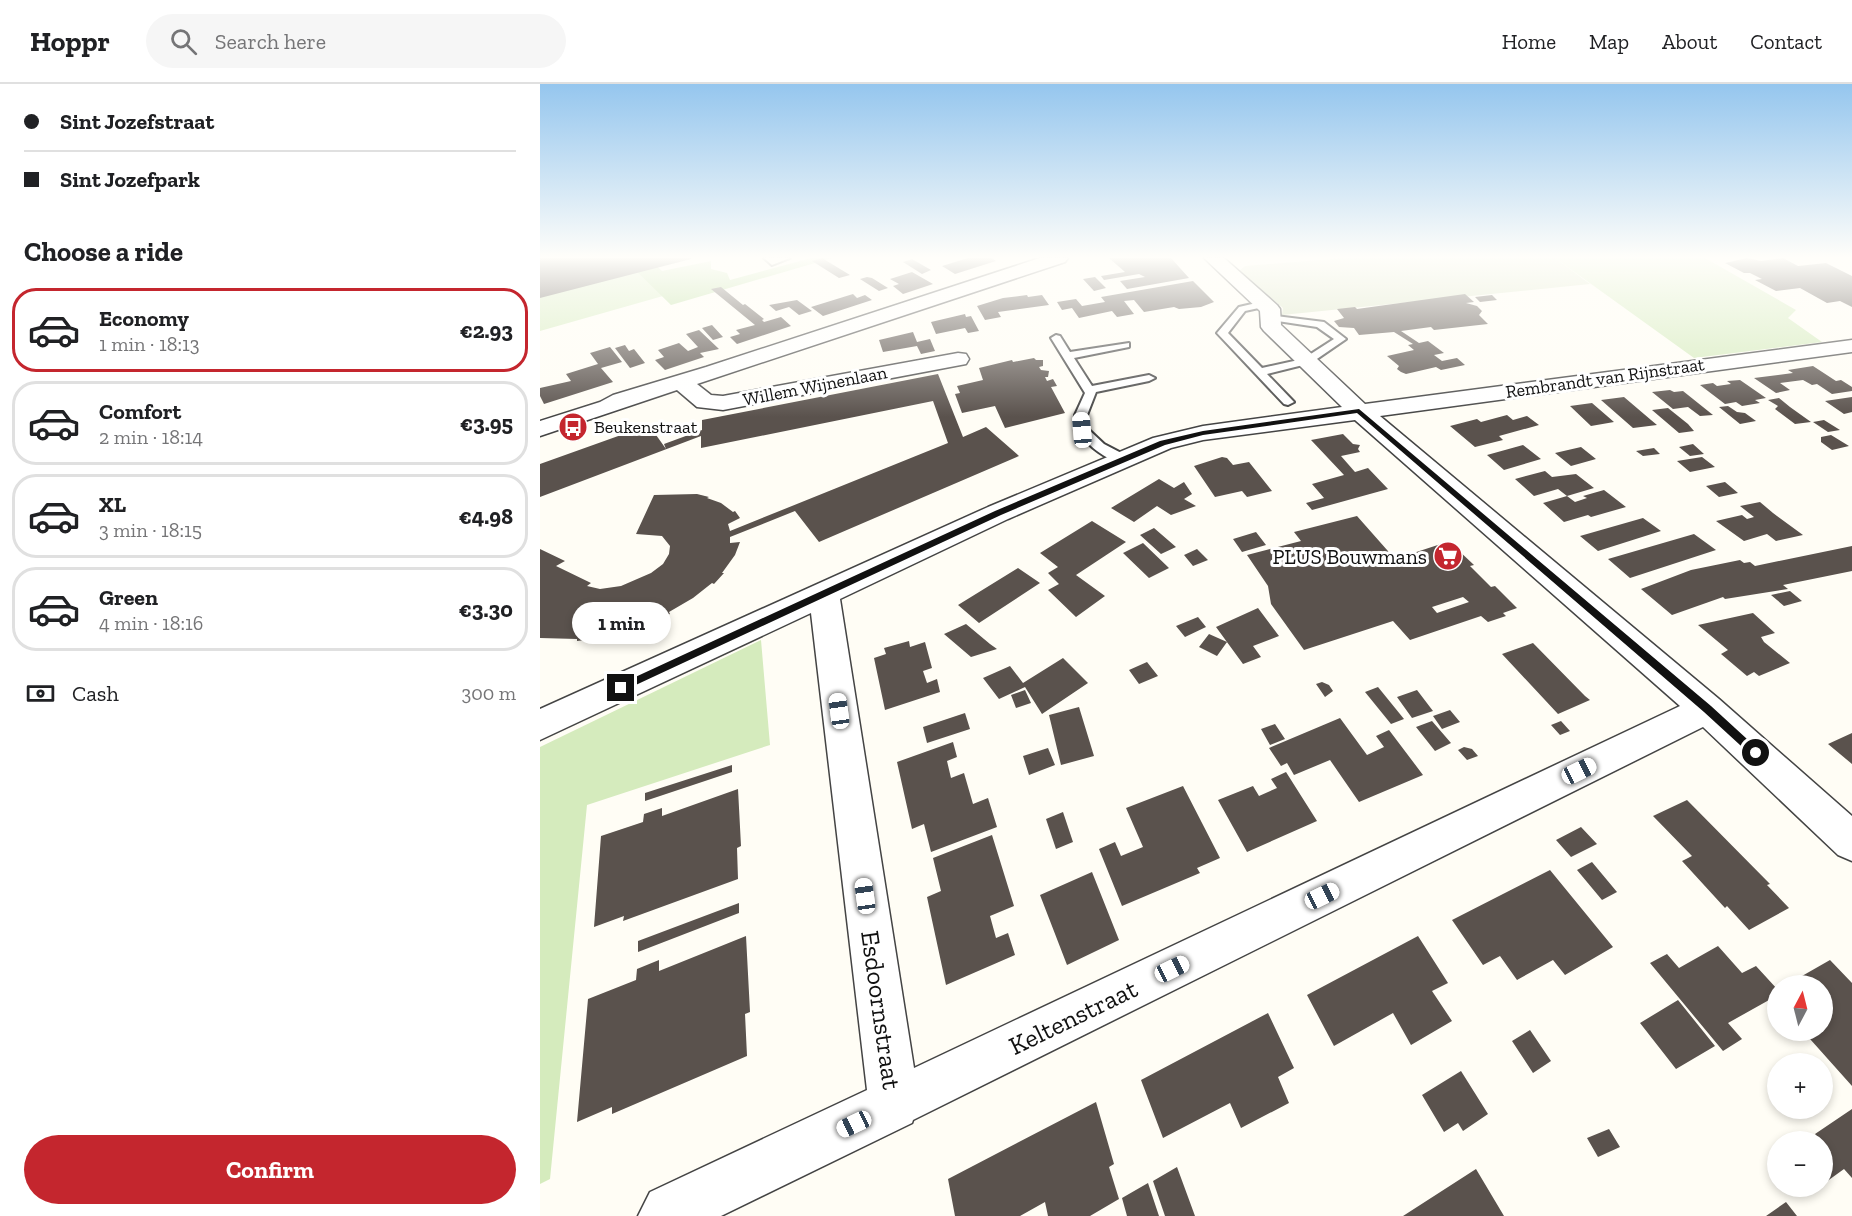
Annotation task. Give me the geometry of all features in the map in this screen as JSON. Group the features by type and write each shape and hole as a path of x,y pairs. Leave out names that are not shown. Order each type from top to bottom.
{"street":[{"path":"540,429 679,381 714,372 899,311"},
{"path":"1268,311 1271,327 1359,411 1707,709 1852,842"},
{"name":"Rembrandt van Rijnstraat","path":"540,725 998,513 1162,443 1203,433 1815,350 1847,356"},
{"name":"Willem Wijnenlaan","path":"679,381 705,402 723,403 958,359"},
{"name":"Esdoornstraat","path":"824,594 894,1105"},
{"name":"Keltenstraat","path":"666,1216 670,1212 1707,709"}],"lane":[{"path":"1240,311 1222,333 1288,402"},
{"path":"1260,372 1307,361 1341,339 1320,324 1268,311"},
{"path":"1056,338 1091,393 1081,415 1082,430 1100,447 1122,459"},
{"path":"1067,356 1125,345"},
{"path":"1089,390 1149,378"}],"green space":[{"path":"540,311 611,311 540,331"},
{"path":"1283,311 1323,311 1282,315"},
{"path":"1628,311 1795,311 1788,318 1822,342 1694,358"},
{"path":"761,640 770,745 587,805 550,1179 540,1184 540,747"}],"building":[{"path":"738,311 754,311 764,319 762,320 764,322 781,317 791,326 737,344 730,337 740,334 736,330 755,325"},
{"path":"794,311 812,311 799,315"},
{"path":"816,311 839,311 823,316"},
{"path":"980,311 1007,311 998,312 1001,317 985,320"},
{"path":"1074,311 1132,311 1134,314 1117,317 1112,311 1079,318"},
{"path":"1338,311 1482,311 1479,315 1488,324 1401,331 1419,343 1428,341 1444,353 1434,355 1442,361 1457,358 1465,365 1441,370 1436,367 1406,374 1397,369 1399,366 1387,356 1414,350 1408,345 1413,344 1394,332 1359,335 1354,328 1339,327 1334,321 1344,318"},
{"path":"965,314 966,317 971,316 979,331 968,333 965,328 936,334 931,322"},
{"path":"712,325 723,337 713,340 702,328"},
{"path":"699,330 719,349 700,353 704,357 665,370 655,360 664,357 658,350 679,343 688,351 698,347 686,334"},
{"path":"913,332 917,342 930,339 935,351 921,354 917,346 883,352 879,340"},
{"path":"625,345 629,351 634,349 645,363 630,368 615,348"},
{"path":"610,347 622,362 601,368 613,382 544,404 540,396 540,388 571,381 566,374 598,364 590,353"},
{"path":"1034,358 1043,360 1043,366 1039,367 1041,370 1049,371 1048,377 1045,377 1047,381 1053,379 1057,386 1051,387 1065,413 1005,428 995,406 962,413 955,394 960,393 957,386 983,380 979,368 1012,360 1013,362"},
{"path":"1813,366 1836,381 1841,380 1852,387 1852,391 1832,394 1817,384 1812,385 1803,380 1780,383 1790,390 1776,393 1754,378 1793,373 1788,370"},
{"path":"938,374 963,437 986,427 1019,456 819,542 795,511 730,537 730,543 740,542 735,555 722,573 724,573 714,584 712,583 693,598 669,612 670,614 652,622 594,639 577,641 577,639 540,638 540,549 565,561 556,566 591,583 587,586 600,589 621,586 651,573 663,564 669,554 670,546 662,536 636,534 654,495 697,494 709,497 707,498 735,511 740,518 728,524 730,531 948,443 933,401 701,448 701,436 540,497 540,464 649,425 666,449 664,444 702,430 702,420"},
{"path":"1740,380 1766,398 1755,400 1760,403 1742,406 1736,402 1725,404 1700,385 1713,383 1717,386 1731,384 1727,381"},
{"path":"1683,391 1713,415 1700,416 1688,407 1673,409 1652,392"},
{"path":"1624,397 1657,425 1633,428 1601,400"},
{"path":"1852,397 1852,412 1844,414 1825,401"},
{"path":"1779,398 1811,422 1795,424 1775,409 1778,406 1768,400"},
{"path":"1592,403 1614,422 1591,426 1570,406"},
{"path":"1728,406 1737,412 1745,413 1756,421 1740,424 1719,407"},
{"path":"1668,408 1694,431 1679,433 1652,410"},
{"path":"1507,415 1513,420 1527,416 1539,425 1499,436 1503,440 1475,447 1450,426 1477,419 1481,422"},
{"path":"1824,420 1840,430 1828,432 1813,422"},
{"path":"1343,434 1353,444 1360,445 1358,449 1360,452 1341,456 1355,472 1368,468 1388,489 1312,510 1306,503 1324,498 1312,484 1344,475 1311,440"},
{"path":"1831,435 1849,446 1832,450 1821,442 1821,437"},
{"path":"1693,444 1704,454 1690,456 1679,447"},
{"path":"1523,445 1541,459 1504,470 1487,455"},
{"path":"1581,447 1596,459 1571,466 1555,453"},
{"path":"1654,448 1660,454 1643,456 1636,451"},
{"path":"1222,457 1227,458 1233,465 1249,462 1272,491 1247,497 1242,491 1215,497 1194,466"},
{"path":"1702,457 1715,467 1690,472 1677,461"},
{"path":"1545,471 1552,477 1576,474 1594,488 1567,496 1558,489 1534,496 1515,479"},
{"path":"1159,479 1174,488 1184,482 1192,494 1184,499 1196,506 1171,515 1157,506 1134,522 1111,508"},
{"path":"1725,482 1738,493 1719,497 1706,486"},
{"path":"1604,490 1626,507 1564,522 1543,503 1567,496 1575,502 1587,498 1583,496"},
{"path":"1760,502 1803,535 1776,541 1767,534 1744,541 1716,521 1742,515 1747,519 1754,517 1740,506"},
{"path":"1357,516 1395,559 1447,542 1474,565 1470,566 1491,587 1495,586 1517,608 1503,613 1506,616 1488,622 1481,616 1410,640 1393,621 1304,650 1271,604 1268,586 1247,555 1301,541 1294,532","holes":["1463,597 1469,602 1437,613 1432,607"]},
{"path":"1643,518 1661,531 1598,551 1580,536"},
{"path":"1092,521 1126,542 1076,575 1105,596 1076,617 1048,590 1059,584 1048,573 1058,567 1040,553"},
{"path":"1154,528 1176,547 1161,554 1140,535"},
{"path":"1256,532 1266,545 1242,552 1233,539"},
{"path":"1694,534 1716,550 1630,578 1608,559"},
{"path":"1143,543 1169,568 1149,578 1123,553"},
{"path":"1852,546 1852,571 1783,585 1788,589 1725,599 1723,597 1672,615 1641,589 1691,570 1740,560 1744,563 1750,562 1755,566"},
{"path":"1197,549 1208,560 1193,566 1184,555"},
{"path":"1018,568 1040,583 979,623 958,605"},
{"path":"1790,591 1802,601 1784,606 1771,595"},
{"path":"1258,608 1279,636 1253,646 1261,657 1243,664 1216,627"},
{"path":"1753,613 1775,633 1761,637 1764,642 1790,663 1759,676 1754,672 1747,676 1721,654 1728,650 1698,625"},
{"path":"1198,617 1206,627 1185,637 1176,626"},
{"path":"966,624 997,649 971,657 944,634"},
{"path":"1209,634 1227,642 1217,656 1199,647"},
{"path":"909,641 910,647 925,642 932,668 923,671 927,683 937,679 940,692 885,710 874,658 886,654 884,648"},
{"path":"1533,643 1590,700 1558,714 1502,654"},
{"path":"1063,658 1088,683 1042,714 1025,687 999,699 983,678 1010,666 1023,683"},
{"path":"1147,662 1158,676 1139,684 1129,670"},
{"path":"1322,682 1329,685 1333,691 1325,697 1316,684"},
{"path":"1378,687 1404,719 1391,724 1365,692"},
{"path":"1025,690 1031,703 1016,708 1011,695"},
{"path":"1417,690 1433,711 1412,718 1397,697"},
{"path":"1079,707 1094,756 1061,765 1049,715"},
{"path":"1450,710 1460,722 1442,729 1433,716"},
{"path":"965,713 970,729 927,743 923,727"},
{"path":"1340,718 1367,755 1384,747 1376,736 1389,730 1423,775 1359,802 1330,760 1294,775 1287,763 1281,766 1269,748"},
{"path":"1432,721 1451,743 1435,751 1416,727"},
{"path":"1561,721 1570,731 1560,735 1551,725"},
{"path":"1275,724 1285,739 1270,745 1261,729"},
{"path":"1852,733 1852,764 1828,744"},
{"path":"953,742 957,757 947,761 951,778 964,773 973,804 988,798 997,827 931,852 924,824 912,829 897,762"},
{"path":"1464,747 1472,749 1478,756 1467,760 1458,750"},
{"path":"1048,748 1055,765 1029,775 1023,756"},
{"path":"732,765 732,772 645,801 645,793"},
{"path":"1286,772 1317,821 1247,852 1218,800 1253,786 1259,796 1277,788 1271,779"},
{"path":"1183,786 1220,858 1197,868 1200,873 1122,906 1099,849 1115,842 1121,856 1143,847 1126,808"},
{"path":"738,789 741,846 737,848 738,879 623,921 624,916 594,927 601,836 643,822 644,814 662,808 662,816"},
{"path":"1687,800 1770,884 1767,885 1789,908 1749,930 1727,906 1725,908 1682,861 1692,856 1653,816"},
{"path":"1063,812 1073,842 1056,849 1046,819"},
{"path":"1581,827 1597,844 1571,857 1556,840"},
{"path":"992,835 1014,906 990,916 996,938 1008,933 1015,955 946,985 927,897 941,891 933,858"},
{"path":"1592,862 1617,892 1602,900 1577,870"},
{"path":"1550,870 1613,947 1565,975 1553,960 1517,980 1500,956 1483,965 1452,920"},
{"path":"1092,872 1119,940 1067,965 1040,895"},
{"path":"739,903 739,913 638,952 638,941"},
{"path":"746,936 750,1012 745,1014 747,1056 612,1114 612,1107 577,1122 588,999 636,980 637,969 659,960 659,971"},
{"path":"1418,936 1448,983 1432,991 1452,1021 1411,1045 1393,1013 1334,1046 1307,995"},
{"path":"1718,946 1742,973 1756,966 1767,978 1767,1001 1728,1023 1742,1039 1723,1051 1650,963 1667,954 1679,968"},
{"path":"1830,960 1852,983 1852,1086 1833,1065 1833,1053 1823,1053 1812,1041 1833,1041 1833,975 1804,975"},
{"path":"1678,1000 1715,1046 1676,1069 1640,1023"},
{"path":"1268,1013 1294,1068 1278,1077 1289,1103 1241,1128 1230,1103 1163,1138 1141,1080"},
{"path":"1530,1030 1551,1061 1533,1073 1512,1041"},
{"path":"1461,1071 1488,1114 1463,1131 1458,1123 1444,1132 1422,1095"},
{"path":"1096,1102 1114,1164 1109,1167 1119,1199 1090,1216 1048,1216 1045,1202 1020,1216 955,1216 948,1179"},
{"path":"1852,1109 1852,1178 1844,1169 1833,1177 1833,1131 1819,1131"},
{"path":"1609,1129 1620,1147 1598,1157 1587,1138"},
{"path":"1177,1167 1195,1216 1165,1216 1153,1181"},
{"path":"1476,1169 1504,1216 1403,1216"},
{"path":"1148,1183 1159,1216 1127,1216 1122,1198"},
{"path":"1786,1202 1797,1216 1766,1216"}],"place":[{"name":"Beukenstraat","path":"573,427"},
{"name":"PLUS Bouwmans","path":"1448,556"}],"route":[{"path":"621,688 998,513 1162,443 1203,433 1359,411 1756,753"}]}
